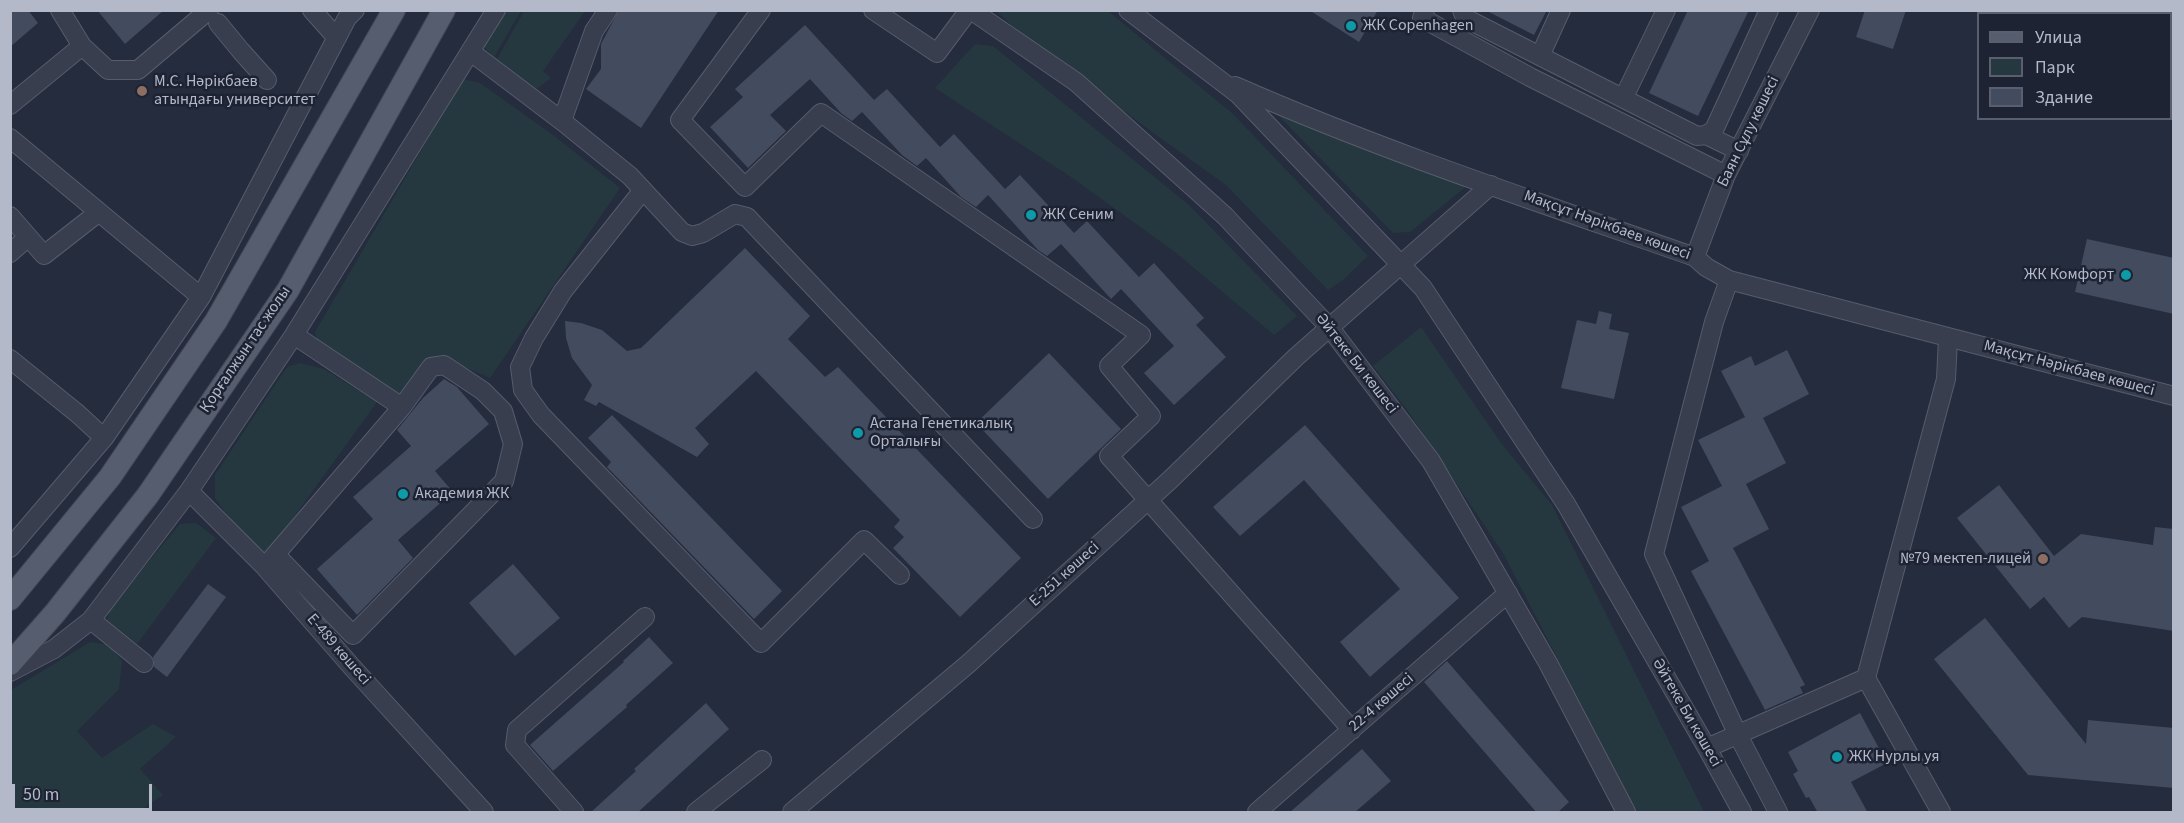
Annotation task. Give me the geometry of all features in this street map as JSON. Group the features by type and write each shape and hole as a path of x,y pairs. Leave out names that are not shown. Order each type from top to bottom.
{"main road":[{"path":"10,599 110,477 216,321 394,10"},
{"name":"Қорғалжын тас жолы","path":"10,664 55,613 148,495 288,290 444,10"}],"street":[{"path":"60,10 82,46 108,69 138,70 214,17 267,80"},
{"path":"312,10 337,38"},
{"path":"10,548 104,438 201,297 347,18 355,10"},
{"path":"10,672 54,649 91,620 189,490 294,334 496,10"},
{"path":"562,121 594,31 608,10"},
{"path":"760,10 680,120 745,187 821,113 1141,335 1110,366 1151,416 1108,456 1352,730"},
{"path":"873,10 937,53 970,10"},
{"name":"Әйтеке Би көшесі","path":"970,10 1076,82 1225,216 1330,328 1431,461 1548,663 1626,813"},
{"name":"Әйтеке Би көшесі","path":"1128,10 1238,94 1423,288 1566,504 1742,813"},
{"path":"1425,10 1422,18 1530,77 1726,175"},
{"path":"1462,10 1465,18 1697,136 1706,135 1713,130 1769,10"},
{"path":"1540,56 1561,10"},
{"path":"1624,98 1666,10"},
{"name":"Баян Сұлу көшесі","path":"1695,257 1726,175 1810,10"},
{"path":"10,105 82,46"},
{"path":"471,52 630,176 682,232 692,236 702,233 735,214 747,217 1033,519"},
{"name":"Мақсұт Нәрікбаев көшесі","path":"1220,79 1300,114 1695,257 1706,267 1729,280 2174,396"},
{"path":"1706,135 1739,151"},
{"path":"10,138 201,297"},
{"name":"Е-251 көшесі","path":"793,812 968,664 1148,500 1296,357 1491,185"},
{"path":"643,190 563,291 534,338 520,367 523,390 541,416 761,644 864,540 900,575"},
{"path":"10,216 44,255 99,212"},
{"path":"10,253 28,237"},
{"path":"1729,280 1714,322 1654,554 1737,733 1778,813"},
{"path":"294,334 402,407"},
{"path":"1941,813 1866,678 1947,379 1948,338"},
{"path":"10,359 104,438"},
{"path":"336,649 353,635 504,481 513,444 503,411 483,391 444,365 431,367 402,407 270,561 353,635"},
{"name":"Е-489 көшесі","path":"189,490 270,561 336,649 484,813"},
{"name":"22-4 көшесі","path":"1257,813 1508,593"},
{"path":"574,813 515,745 518,730 645,617"},
{"path":"91,620 144,663"},
{"path":"1707,748 1866,678"},
{"path":"696,813 762,760"}],"green space":[{"path":"502,11 521,11 494,57 484,47"},
{"path":"524,11 585,11 543,71 551,78 535,90 497,59"},
{"path":"996,11 1108,11 1233,114 1368,256 1343,280 1328,290 1226,185 1022,34"},
{"path":"975,44 993,46 1189,205 1297,316 1274,335 1175,252 1071,177 935,88"},
{"path":"463,79 480,83 553,135 620,188 490,378 446,359 399,397 317,341 315,332"},
{"path":"1274,111 1468,185 1410,232 1393,233"},
{"path":"1421,327 1501,443 1552,505 1704,812 1637,812 1503,553 1405,407 1373,366"},
{"path":"300,363 324,369 377,402 268,553 260,551 230,519 215,498 215,475 287,367"},
{"path":"196,523 216,538 137,644 107,621 110,608 180,524"},
{"path":"90,642 110,645 122,661 119,689 77,731 102,758 153,724 176,737 140,769 163,795 138,812 11,812 11,690"}],"building":[{"path":"10,10 28,10 38,23 10,47"},
{"path":"97,10 164,10 125,44"},
{"path":"619,10 719,10 641,128 586,89 601,69 601,44"},
{"name":"ЖК Copenhagen","path":"1309,10 1378,10 1359,42"},
{"path":"1485,10 1547,10 1534,35"},
{"path":"1688,10 1749,10 1698,116 1649,93"},
{"path":"1865,10 1906,10 1893,49 1856,37"},
{"name":"ЖК Сеним","path":"805,25 874,100 887,89 940,147 954,134 1005,189 1020,175 1074,233 1087,221 1139,277 1154,263 1204,318 1196,325 1226,357 1174,405 1144,373 1174,346 1121,289 1111,299 1061,244 1047,256 1038,250 988,195 976,207 961,197 926,158 917,166 902,155 862,112 852,121 841,113 810,79 770,115 786,131 748,168 710,127 743,97 735,89"},
{"name":"ЖК Комфорт","path":"2087,239 2174,258 2174,314 2075,292"},
{"name":"Астана Генетикалық Орталығы","path":"745,248 810,316 788,339 825,377 838,367 1021,558 960,617 893,548 904,537 894,527 900,520 756,371 695,428 709,444 697,457 599,402 596,406 584,400 592,385 572,358 566,338 565,321 581,323 602,330 627,351 641,348"},
{"path":"1599,311 1612,314 1609,329 1629,333 1614,399 1561,388 1577,320 1596,324"},
{"path":"1787,350 1809,394 1763,418 1786,463 1746,484 1769,529 1733,548 1805,685 1800,687 1803,693 1765,710 1691,571 1709,561 1681,507 1722,486 1698,440 1745,417 1721,371 1751,356 1755,366"},
{"path":"1049,353 1121,429 1048,499 976,423"},
{"name":"Академия ЖК","path":"444,379 457,387 489,424 435,471 453,492 398,540 413,558 357,615 317,569 373,519 353,497 411,446 397,430 423,398"},
{"path":"612,415 782,591 754,619 607,467 611,462 588,438"},
{"path":"1305,425 1459,598 1370,677 1340,642 1400,589 1304,480 1240,536 1213,507"},
{"path":"1999,485 2054,556 2081,534 2153,545 2155,527 2174,529 2174,631 2082,617 2069,628 2044,597 2030,609 1957,518"},
{"path":"513,564 560,618 515,656 469,603"},
{"path":"208,584 226,597 167,677 154,667 153,657"},
{"path":"1985,618 2086,744 2088,720 2174,728 2174,788 2028,775 1934,659"},
{"path":"649,637 673,663 626,705 627,707 553,771 530,745"},
{"path":"1447,661 1569,802 1557,813 1537,813 1424,682"},
{"path":"706,703 729,729 637,813 590,813 636,771 634,769"},
{"name":"ЖК Нурлы уя","path":"1860,713 1887,763 1851,782 1868,813 1818,813 1809,797 1806,798 1793,774 1798,771 1788,752"},
{"path":"1362,749 1391,781 1354,813 1289,813"}],"place":[{"name":"ЖК Copenhagen","path":"1351,26"},
{"name":"М.С. Нәрікбаев атындағы университет","path":"142,91"},
{"name":"ЖК Сеним","path":"1031,215"},
{"name":"ЖК Комфорт","path":"2126,275"},
{"name":"Астана Генетикалық Орталығы","path":"858,433"},
{"name":"Академия ЖК","path":"403,494"},
{"name":"№79 мектеп-лицей","path":"2043,559"},
{"name":"ЖК Нурлы уя","path":"1837,757"}]}
